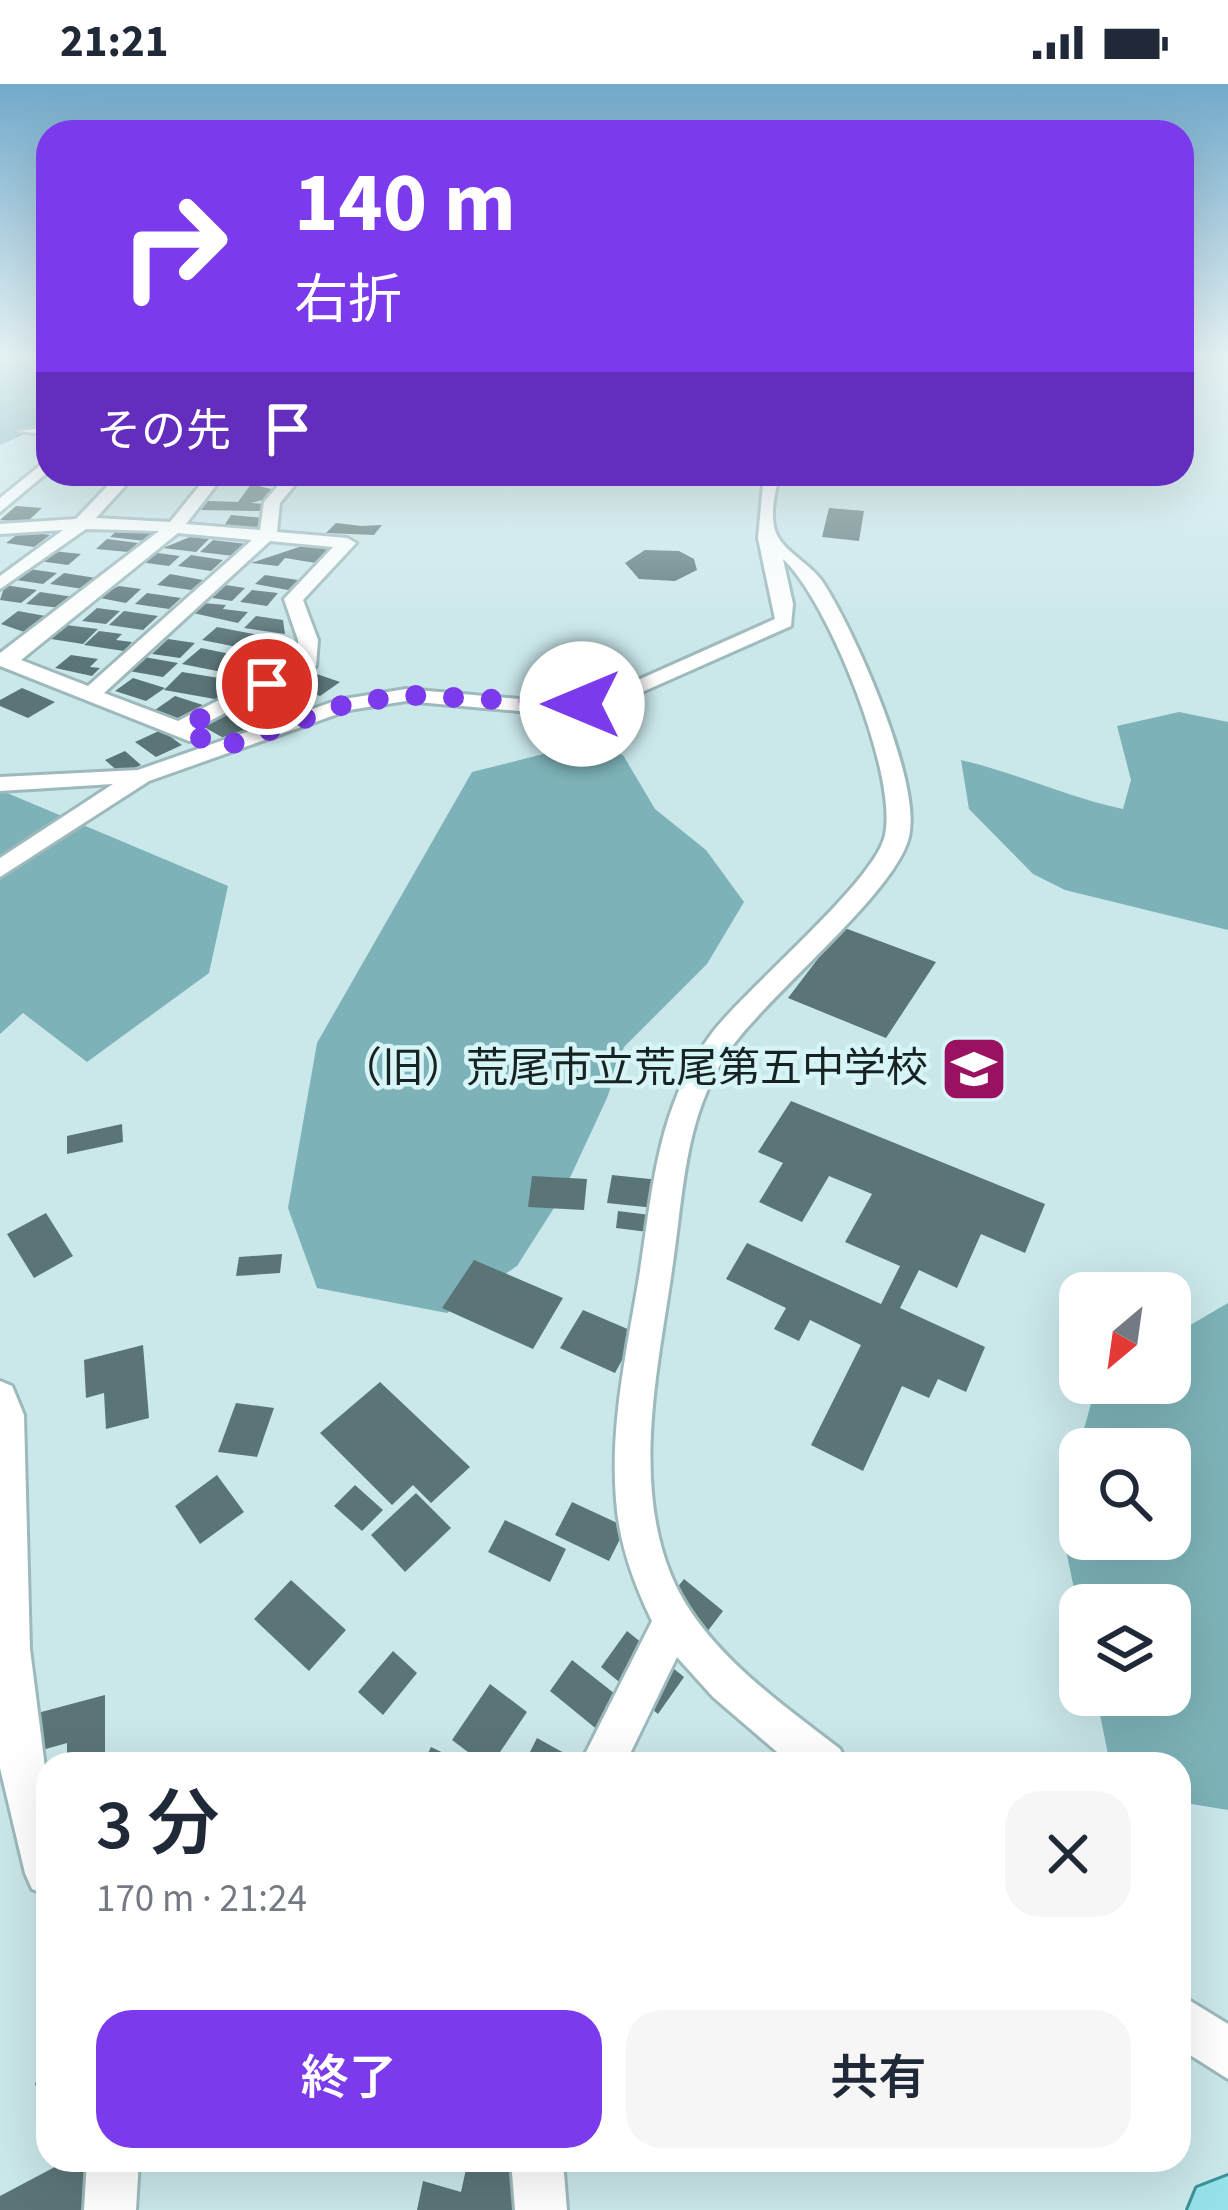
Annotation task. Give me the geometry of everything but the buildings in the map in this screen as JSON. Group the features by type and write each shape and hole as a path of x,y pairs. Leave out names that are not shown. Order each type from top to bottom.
{"main road":[{"path":"1219,2210 1228,2206"}],"street":[{"path":"0,507 36,475"},
{"path":"0,584 79,526 117,486"},
{"path":"3,661 175,526 207,486"},
{"path":"92,693 268,534 272,502 286,486"},
{"path":"0,869 141,776 346,704 406,695 582,704 647,686 784,622 785,602 767,538 764,497 768,486"},
{"path":"0,529 175,526 347,543 293,599 308,640 309,662 184,727"},
{"path":"767,538 793,556 815,584 842,636 892,777 896,841 872,877 723,1039 693,1088 674,1137 632,1447 635,1523 654,1585 739,1697 810,1752"},
{"path":"3,661 184,727 217,749"},
{"path":"0,784 141,776"},
{"path":"0,1397 6,1415 14,1713 29,1830 36,1846"},
{"path":"608,1752 675,1617"},
{"path":"1191,2027 1228,2054"},
{"path":"110,2210 112,2172"},
{"path":"538,2172 542,2210"}],"shaded area":[{"path":"1179,712 1228,722 1228,930 1065,890 1033,874 969,809 961,760 1123,809 1131,780 1117,726"},
{"path":"579,745 623,755 655,809 706,850 744,902 707,964 624,1047 607,1098 561,1197 517,1266 447,1313 317,1288 288,1208 317,1043 472,772"},
{"path":"0,790 228,886 209,973 87,1062 23,1013 0,1034"},
{"path":"1228,1303 1228,1810 1191,1804 1191,1752 1108,1752 1100,1716 1191,1716 1191,1584 1073,1584 1068,1560 1191,1560 1191,1428 1084,1428 1091,1404 1191,1404 1191,1325"}],"place":[{"name":"（旧）荒尾市立荒尾第五中学校","path":"974,1069"}],"route":[{"path":"267,684 184,727 217,749 346,704 406,695 530,706 582,704"}]}
